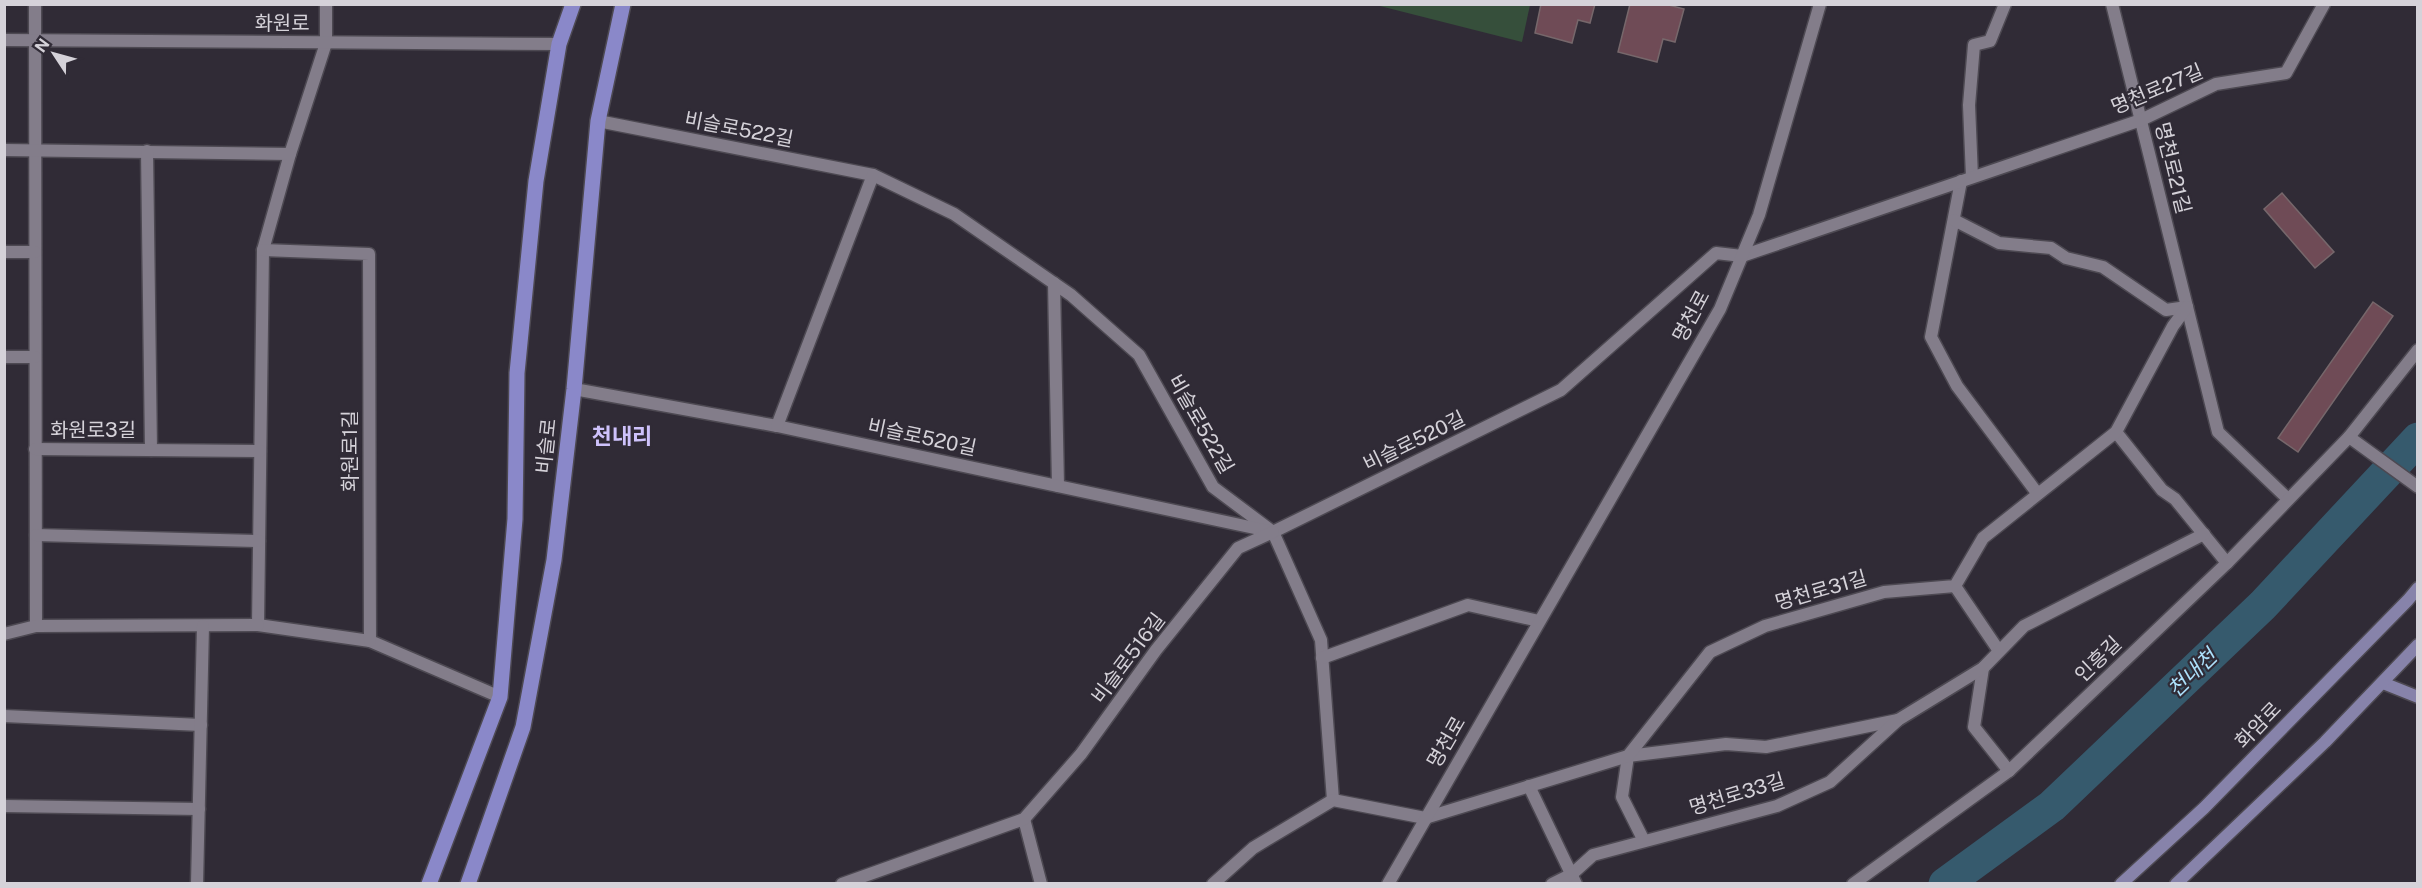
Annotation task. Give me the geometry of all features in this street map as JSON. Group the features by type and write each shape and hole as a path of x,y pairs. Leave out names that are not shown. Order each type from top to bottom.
{"main road":[{"name":"비슬로","path":"429,884 500,696 515,519 517,373 536,181 559,44 573,4"},
{"name":"비슬로","path":"468,884 524,727 554,560 574,389 598,121 623,4"},
{"name":"화암로","path":"2121,884 2204,808 2418,588"},
{"path":"2176,884 2325,742 2418,645"},
{"path":"2383,683 2418,697"}],"street":[{"name":"화원로3길","path":"35,4 36,626"},
{"path":"258,625 263,250 290,154 326,43 326,4"},
{"name":"명천로","path":"1388,884 1720,309 1759,215 1820,4"},
{"path":"2005,4 1990,41 1974,45 1966,179 1954,220 1931,337 1957,386 2037,493"},
{"name":"명천로21길","path":"2112,4 2218,432 2288,500"},
{"name":"명천로27길","path":"1742,256 2141,120 2217,84 2286,74 2324,4"},
{"name":"화원로","path":"4,40 559,44"},
{"name":"비슬로522길","path":"598,121 873,175 954,214 1071,295 1139,355 1213,487 1273,532 1321,640 1333,800"},
{"path":"4,150 290,154"},
{"path":"147,151 151,450 260,451"},
{"path":"777,426 873,175"},
{"path":"1954,220 1999,243 2051,248 2066,258 2103,267 2166,310 2187,307"},
{"name":"화원로1길","path":"263,250 369,254 370,641"},
{"path":"4,252 35,252"},
{"name":"비슬로520길","path":"574,389 777,426 1273,532 1561,390 1716,254 1742,256"},
{"path":"1054,283 1058,486"},
{"path":"1999,651 1955,586 1983,538 2116,432 2173,326 2187,307"},
{"name":"인흥길","path":"1853,884 2009,771 2227,563 2349,437 2418,350"},
{"path":"4,357 35,357"},
{"path":"2116,432 2162,490 2175,499 2227,563"},
{"path":"2349,437 2418,487"},
{"name":"화원로3길","path":"35,449 151,450"},
{"name":"비슬로516길","path":"848,883 1023,819 1081,754 1156,650 1238,548 1273,532"},
{"name":"명천로33길","path":"1552,884 1574,879 1593,855 1777,806 1830,782 1899,720 1983,668 2024,626 2204,534"},
{"path":"36,535 259,541"},
{"name":"명천로31길","path":"1628,756 1710,652 1765,626 1884,592 1955,586"},
{"path":"1322,658 1468,604 1539,621"},
{"path":"4,634 36,626 258,625 370,641 500,696"},
{"path":"197,884 204,626"},
{"path":"1983,668 1974,727 2009,771"},
{"path":"4,716 201,725"},
{"name":"명천로33길","path":"1628,756 1725,744 1766,747 1899,720"},
{"path":"1213,884 1253,848 1333,800 1425,818 1628,756 1622,797 1644,841"},
{"path":"1529,786 1574,879"},
{"path":"4,806 199,808"},
{"path":"1023,819 1041,884"}],"green space":[{"path":"1376,5 1530,5 1522,42"}],"building":[{"path":"1541,4 1595,4 1590,23 1578,20 1572,43 1535,33"},
{"path":"1630,4 1665,4 1684,9 1675,42 1663,39 1657,62 1618,52"},
{"path":"2282,193 2334,252 2315,268 2264,209"},
{"path":"2373,302 2393,316 2298,452 2278,438"}],"waterway":[{"name":"천내천","path":"1945,884 2052,806 2263,605 2418,439"}],"district":[{"name":"천내리","path":"622,436"}]}
